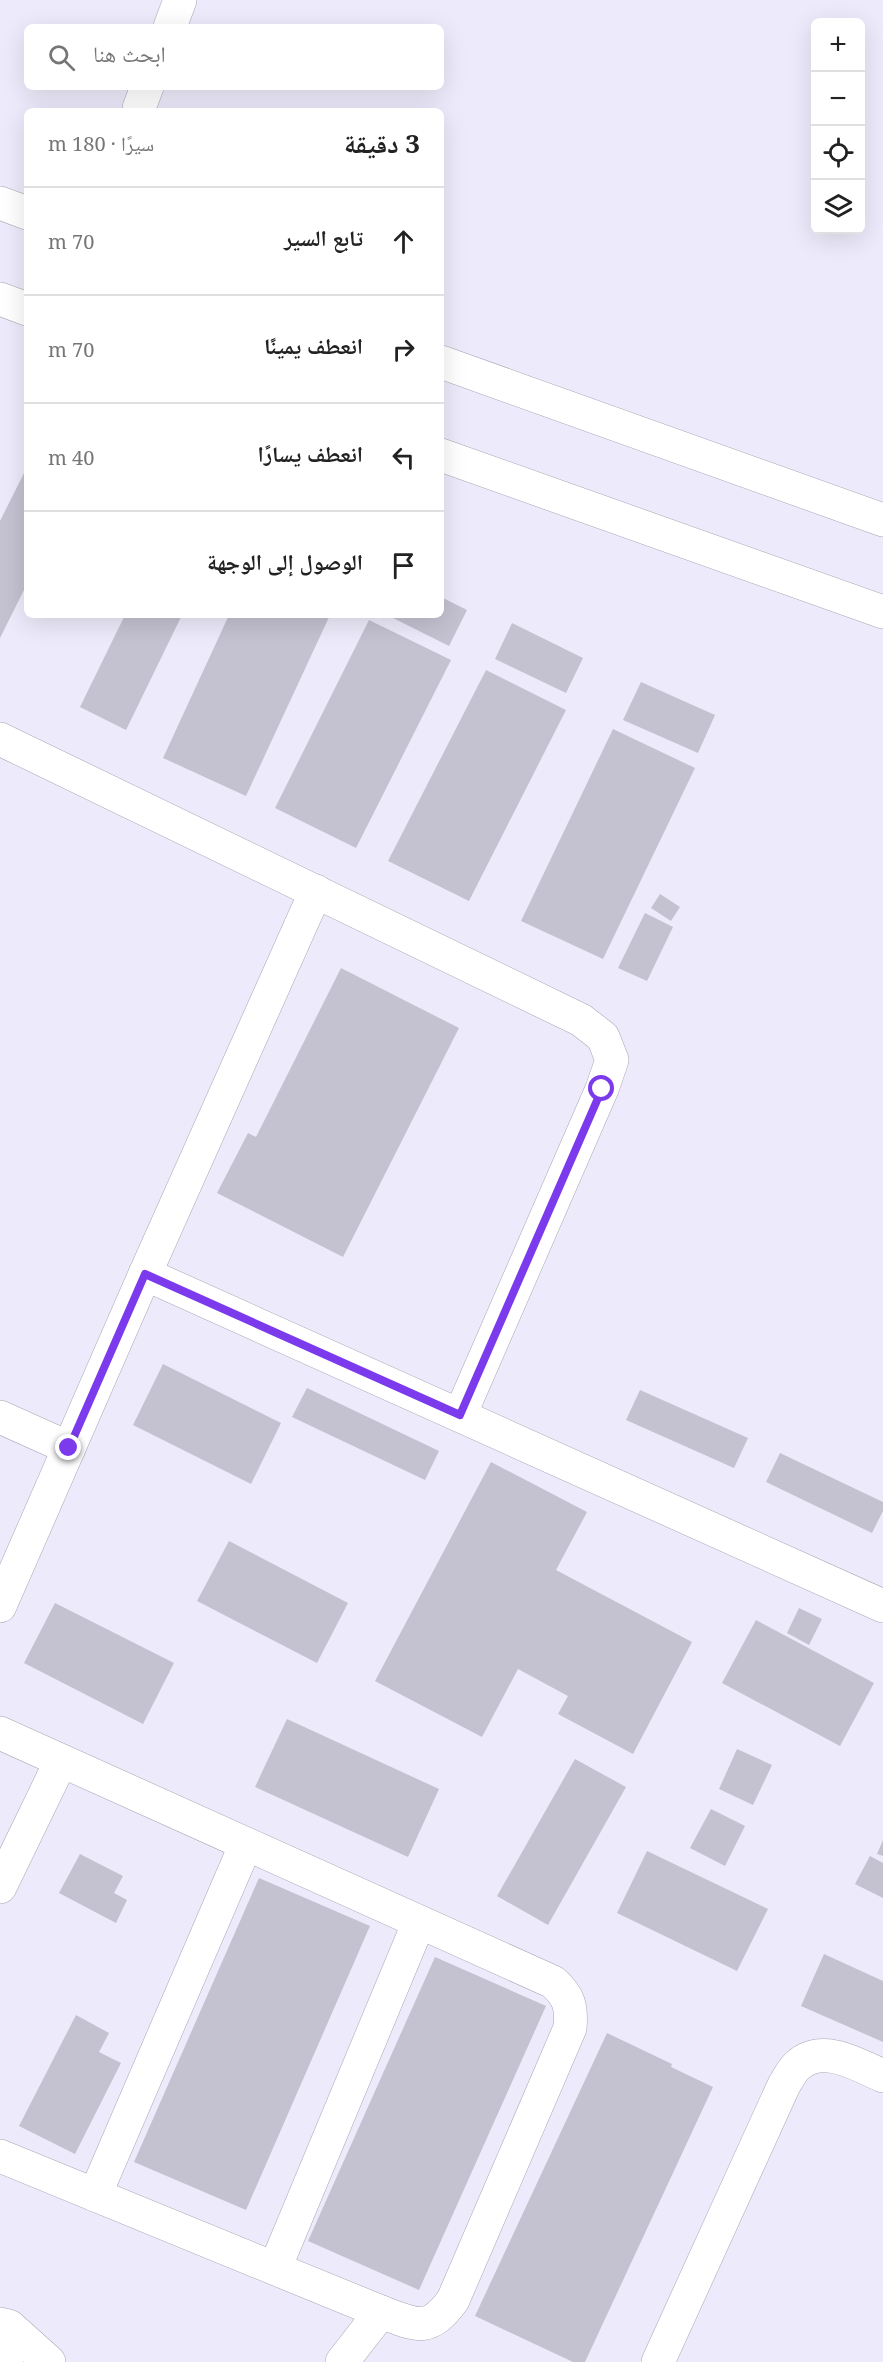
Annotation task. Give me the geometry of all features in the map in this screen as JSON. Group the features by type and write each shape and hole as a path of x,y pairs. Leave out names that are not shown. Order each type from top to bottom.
{"street":[{"path":"171,24 180,0"},
{"path":"0,204 24,212"},
{"path":"0,299 24,308"},
{"path":"444,363 883,520"},
{"path":"444,456 883,612"},
{"path":"0,739 581,1020 603,1037 612,1059 602,1089 460,1415"},
{"path":"0,1606 316,891"},
{"path":"145,1274 883,1606"},
{"path":"0,1417 69,1448"},
{"path":"0,1734 553,1982 566,1994 572,2010 570,2028 453,2300 440,2318 424,2324 408,2322 381,2312 0,2156"},
{"path":"0,1887 61,1761"},
{"path":"95,2195 246,1844"},
{"path":"275,2268 419,1922"},
{"path":"658,2362 784,2085 798,2065 819,2055 843,2058 883,2076"},
{"path":"342,2362 381,2312"},
{"path":"0,2324 9,2326 49,2362"},
{"path":"0,2356 7,2362"}],"building":[{"path":"24,473 24,590 0,638 0,521"},
{"path":"444,598 467,610 449,646 393,618 444,618"},
{"path":"124,618 181,618 126,730 80,707"},
{"path":"228,618 329,618 246,796 163,758"},
{"path":"369,620 451,660 356,848 275,808"},
{"path":"512,623 583,658 566,693 495,659"},
{"path":"486,670 566,710 469,901 388,861"},
{"path":"641,682 715,715 698,753 623,720"},
{"path":"613,729 695,768 603,959 521,921"},
{"path":"660,894 680,907 671,921 651,908"},
{"path":"645,913 673,927 647,981 618,968"},
{"path":"341,968 459,1028 343,1257 217,1193 248,1133 256,1137"},
{"path":"163,1364 281,1423 251,1484 133,1425"},
{"path":"307,1388 439,1451 425,1480 292,1417"},
{"path":"640,1390 748,1438 734,1468 626,1420"},
{"path":"780,1453 883,1502 883,1511 872,1533 766,1482"},
{"path":"491,1462 587,1512 556,1570 692,1642 633,1754 558,1714 568,1696 518,1669 482,1737 375,1681"},
{"path":"229,1541 348,1603 317,1663 197,1601"},
{"path":"55,1603 174,1663 143,1724 24,1663"},
{"path":"799,1608 822,1619 809,1645 787,1633"},
{"path":"756,1620 874,1683 840,1746 722,1683"},
{"path":"287,1719 439,1789 408,1857 255,1787"},
{"path":"737,1749 772,1765 753,1805 719,1789"},
{"path":"575,1759 626,1787 548,1925 497,1896"},
{"path":"711,1809 745,1826 725,1866 690,1848"},
{"path":"883,1840 883,1856 877,1854"},
{"path":"647,1851 768,1909 737,1971 617,1913"},
{"path":"80,1854 123,1876 114,1893 127,1900 116,1923 59,1893"},
{"path":"870,1856 883,1863 883,1898 855,1884"},
{"path":"259,1878 370,1926 246,2210 134,2162"},
{"path":"824,1954 883,1981 883,2042 801,2006"},
{"path":"435,1957 546,2006 419,2290 308,2241"},
{"path":"76,2015 109,2033 99,2052 121,2063 75,2154 19,2126"},
{"path":"607,2033 672,2064 671,2067 713,2087 585,2362 573,2362 475,2316"}],"route":[{"path":"69,1448 145,1274 460,1415 602,1089"}]}
